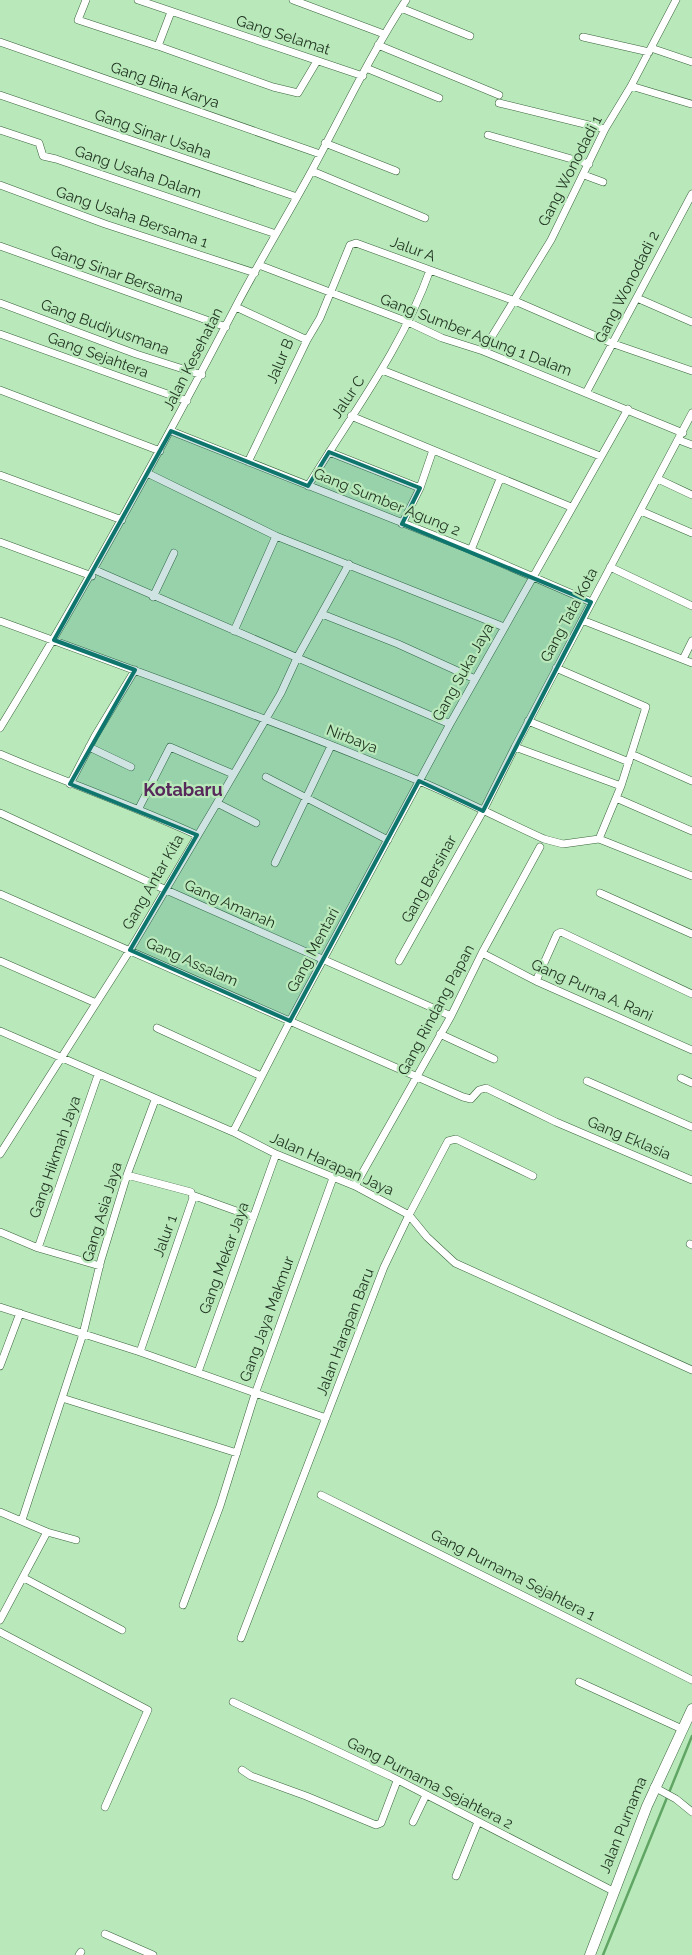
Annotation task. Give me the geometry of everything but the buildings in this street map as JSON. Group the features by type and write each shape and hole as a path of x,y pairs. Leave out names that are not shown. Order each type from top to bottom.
{"street":[{"path":"86,0 78,20 296,93 300,90 317,61"},
{"name":"Gang Selamat","path":"138,0 363,76"},
{"path":"293,0 384,34"},
{"name":"Jalan Kesehatan","path":"0,728 93,573 202,375 236,306 312,171 325,143 363,76 384,34 406,0"},
{"name":"Gang Wonodadi 1","path":"483,351 551,240 590,164 605,129 631,86 676,0"},
{"path":"401,8 470,36"},
{"path":"157,46 171,12"},
{"path":"583,37 650,50 692,62"},
{"name":"Gang Bina Karya","path":"0,42 320,154"},
{"path":"378,45 499,99 605,129"},
{"path":"366,68 439,98"},
{"path":"631,86 692,104"},
{"name":"Gang Sinar Usaha","path":"0,95 297,197"},
{"name":"Gang Usaha Dalam","path":"0,130 38,143 42,156 276,234"},
{"path":"488,135 590,164"},
{"path":"325,143 396,171"},
{"path":"312,171 425,218"},
{"path":"584,174 603,182"},
{"name":"Gang Usaha Bersama 1","path":"0,185 105,224 255,273"},
{"name":"Gang Wonodadi 2","path":"586,393 614,344 692,194"},
{"name":"Jalur A","path":"331,293 350,245 353,243 514,301 614,344 692,371"},
{"name":"Gang Sinar Bersama","path":"0,246 226,327"},
{"name":"Gang Sumber Agung 1 Dalam","path":"259,265 628,409 681,436 692,445"},
{"name":"Jalur C","path":"308,486 382,370 408,322 430,270"},
{"path":"307,340 320,318 331,293"},
{"path":"637,298 692,322"},
{"name":"Gang Budiyusmana","path":"0,303 136,354 202,375"},
{"name":"Jalur B","path":"236,306 307,340 248,462"},
{"name":"Gang Sejahtera","path":"0,334 187,401"},
{"path":"382,370 600,456"},
{"path":"0,390 160,451"},
{"name":"Gang Suka Jaya","path":"419,781 571,507 628,409"},
{"name":"Gang Tata Kota","path":"483,811 528,721 692,413"},
{"path":"351,416 571,507"},
{"name":"Gang Sumber Agung 2","path":"171,430 471,550 591,602"},
{"path":"402,524 420,488 432,450"},
{"path":"329,452 420,488"},
{"path":"147,473 276,536 504,627"},
{"path":"0,475 122,520"},
{"path":"471,550 500,479"},
{"path":"658,479 692,495"},
{"path":"641,511 692,533"},
{"path":"234,631 276,536"},
{"path":"0,542 93,573 153,597 450,724"},
{"path":"153,597 174,553"},
{"name":"Gang Antar Kita","path":"0,1154 130,950 164,889 217,803 281,693 297,658 349,564"},
{"path":"610,567 692,606"},
{"path":"322,614 398,644 475,679"},
{"name":"Nirbaya","path":"0,620 265,720 419,781 483,811 542,843 563,844 599,840 692,876"},
{"path":"582,620 692,663"},
{"path":"683,659 692,641"},
{"path":"556,668 646,707 621,786 599,840"},
{"path":"70,784 89,747 134,670"},
{"path":"528,721 692,781"},
{"path":"275,862 331,746"},
{"path":"89,747 131,767"},
{"path":"138,808 170,747 233,774"},
{"path":"515,747 621,786"},
{"path":"0,754 70,784 138,808 197,834"},
{"path":"266,778 388,840"},
{"name":"Gang Mentari","path":"232,1132 419,781"},
{"path":"616,798 692,831"},
{"path":"217,803 256,823"},
{"name":"Gang Bersinar","path":"399,961 483,811"},
{"name":"Gang Amanah","path":"0,813 164,889 451,1016"},
{"name":"Gang Rindang Papan","path":"355,1186 451,1016 482,953 542,843"},
{"path":"600,893 692,934"},
{"name":"Gang Assalam","path":"0,894 416,1076"},
{"path":"536,981 557,934 561,932 692,994"},
{"name":"Gang Purna A. Rani","path":"482,953 536,981 692,1050"},
{"path":"0,960 96,1003"},
{"path":"157,1028 261,1076"},
{"name":"Jalan Harapan Jaya","path":"0,1031 232,1132 276,1154 355,1186 409,1215 427,1237 455,1263 692,1370"},
{"path":"440,1034 494,1059"},
{"name":"Gang Hikmah Jaya","path":"38,1248 98,1075"},
{"name":"Gang Eklasia","path":"416,1076 469,1099 479,1090 486,1088 556,1122 692,1180"},
{"path":"681,1078 692,1084"},
{"path":"587,1081 692,1127"},
{"name":"Gang Asia Jaya","path":"22,1520 83,1334 100,1266 127,1175 155,1100"},
{"name":"Jalan Harapan Baru","path":"241,1638 384,1268 409,1215 451,1139 456,1139 533,1176"},
{"name":"Gang Mekar Jaya","path":"198,1372 276,1154"},
{"path":"127,1175 177,1187 192,1195 253,1217"},
{"name":"Gang Jaya Makmur","path":"183,1606 220,1506 229,1471 237,1453 255,1394 333,1178"},
{"name":"Jalur 1","path":"140,1352 192,1202 192,1195"},
{"path":"0,1232 38,1248 100,1266"},
{"path":"0,1307 140,1352 326,1418"},
{"path":"0,1366 20,1313"},
{"path":"62,1398 237,1453"},
{"name":"Gang Purnama Sejahtera 1","path":"321,1495 692,1680"},
{"path":"0,1512 47,1532 76,1540"},
{"path":"0,1620 47,1532"},
{"path":"24,1578 122,1630"},
{"path":"0,1632 148,1710 105,1807"},
{"path":"579,1682 682,1729"},
{"name":"Gang Purnama Sejahtera 2","path":"233,1702 398,1780 613,1891"},
{"name":"Jalan Purnama","path":"590,1955 613,1891 655,1787 692,1709"},
{"path":"242,1770 251,1776 376,1825 381,1823 398,1780"},
{"path":"655,1787 676,1799 692,1812"},
{"path":"413,1822 426,1794"},
{"path":"456,1876 478,1822"},
{"path":"105,1934 153,1955"}],"highlighted area":[{"path":"171,431 308,486 329,452 420,488 402,524 591,602 483,811 419,781 290,1021 130,950 197,835 70,784 135,670 54,640"}],"waterway":[{"path":"603,1955 692,1736"}],"district":[{"name":"Kotabaru","path":"183,789"}]}
